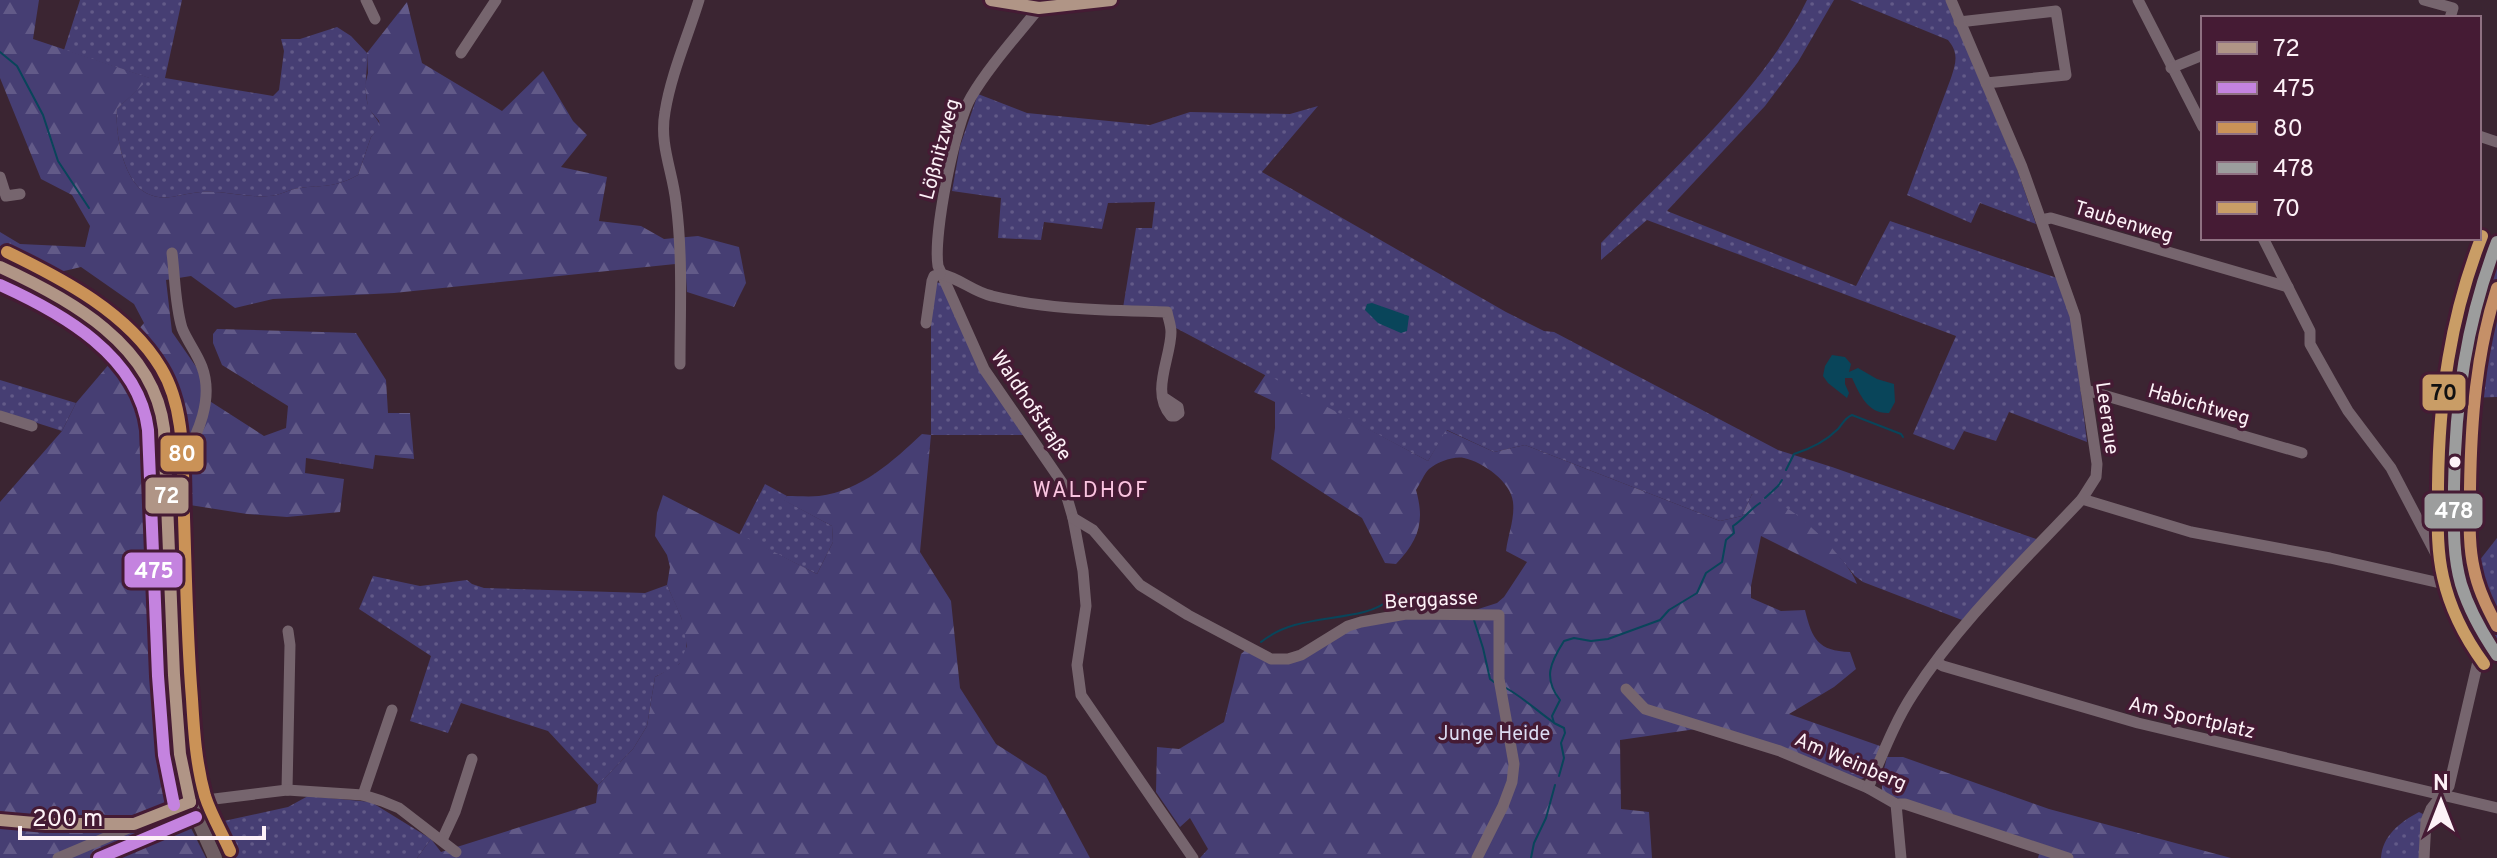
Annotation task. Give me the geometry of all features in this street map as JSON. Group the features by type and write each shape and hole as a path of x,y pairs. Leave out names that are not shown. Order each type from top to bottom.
{"main road":[{"path":"2495,651 2469,610 2462,588 2455,560 2454,510 2457,392 2471,314 2497,242"},
{"path":"0,267 47,289 115,340 144,371 162,409 180,754 190,802 215,858"}],"street":[{"path":"366,0 375,19"},
{"path":"461,53 496,0"},
{"path":"680,364 681,270 677,211 663,133 665,112 699,0"},
{"path":"991,0 1040,4 1111,0"},
{"name":"Leeraue","path":"1868,788 1896,724 1936,662 1971,616 2082,499 2096,477 2097,464 2075,316 2022,167 1951,0"},
{"path":"2138,0 2201,123"},
{"path":"2424,0 2453,8 2451,16"},
{"name":"Lößnitzweg","path":"926,323 932,281 934,276 940,274 936,253 939,224 953,151 969,100 1040,4"},
{"path":"1959,22 2056,11 2066,75 1986,83"},
{"path":"2171,68 2201,56"},
{"path":"0,177 6,196 20,194"},
{"name":"Taubenweg","path":"2041,220 2051,218 2288,287"},
{"path":"2264,240 2310,331 2310,344 2348,411 2391,468 2437,556 2455,560"},
{"path":"165,466 182,462 190,449 204,412 206,397 202,369 183,328 172,253"},
{"path":"940,274 954,277 989,296 1088,309 1167,312 1171,332 1161,384 1163,397"},
{"name":"Waldhofstraße","path":"940,274 984,369 1063,484 1083,571 1086,606 1077,665 1081,695 1193,858"},
{"name":"Habichtweg","path":"2086,390 2302,453"},
{"path":"0,416 32,426"},
{"path":"2082,499 2191,532 2330,558 2462,588"},
{"name":"Berggasse","path":"1073,518 1093,530 1140,585 1188,615 1271,659 1301,655 1348,626 1361,622 1406,614 1499,615 1499,679 1514,764 1512,782 1503,806 1477,858"},
{"path":"287,790 288,631"},
{"path":"2424,858 2426,821 2431,809 2449,786 2479,657 2495,651"},
{"name":"Am Sportplatz","path":"1936,662 2138,723 2497,808"},
{"name":"Am Weinberg","path":"1626,689 1645,709 1780,751 1868,788 1896,804 1905,804 2068,858"},
{"path":"363,795 392,710"},
{"path":"442,840 455,812 472,759"},
{"path":"58,858 190,802 287,790 363,795 399,808 456,852"},
{"path":"1896,804 1901,858"},
{"path":"0,820 46,824 134,824"}],"green space":[{"path":"0,0 39,0 33,39 150,78 117,109 117,119 119,143 131,178 138,187 153,196 209,192 273,196 295,189 335,184 358,175 371,137 380,127 368,108 365,85 367,53 407,2 422,63 502,111 543,71 573,121 587,135 561,167 607,177 599,221 641,226 664,239 698,236 739,247 746,283 734,307 687,292 685,263 394,293 273,299 235,308 191,276 166,280 172,332 197,368 208,400 264,436 286,428 288,406 222,365 213,343 213,334 217,329 356,333 386,380 388,413 410,413 414,459 375,455 373,469 306,458 305,473 344,479 340,512 287,517 158,500 175,777 182,810 206,858 0,858 0,502 62,431 76,403 144,323 134,304 81,267 43,276 0,256 0,232 20,244 85,247 90,226 72,195 41,179 0,78"},
{"path":"80,0 182,0 165,78 273,96 279,90 284,51 281,39 300,39 337,27 367,53 367,99 381,127 371,137 358,175 336,184 295,189 273,196 210,192 160,197 146,193 131,178 126,167 119,143 117,109 149,78 64,50"},
{"path":"1807,0 1834,0 1798,62 1765,106 1667,211 1856,286 1890,221 2057,278 2072,320 2087,442 2009,412 1996,441 1964,431 1954,450 1913,434 1956,336 1647,220 1601,260 1601,243 1741,97 1789,33"},
{"path":"1850,0 1946,0 2016,166 2036,224 1980,203 1971,223 1907,195 1953,73 1954,49 1948,40"},
{"path":"978,94 1027,113 1150,125 1190,112 1290,114 1318,106 1262,172 1506,312 1544,331 1554,332 1778,450 2039,540 1962,620 1863,582 1834,551 1752,494 1742,516 1720,521 1525,445 1494,452 1447,430 1428,461 1174,327 1171,309 1123,308 1136,228 1152,228 1155,202 1108,203 1102,229 1044,222 1041,240 998,238 1001,198 952,191 960,146"},
{"path":"2497,264 2497,397 2466,398 2481,315"},
{"path":"934,282 941,283 1024,435 931,435"},
{"name":"Junge Heide","path":"1266,374 1428,461 1446,430 1494,452 1525,445 1720,521 1742,516 1752,494 1788,509 1827,543 1847,566 1857,584 1761,536 1751,598 1781,611 1805,610 1810,629 1818,642 1830,649 1850,652 1856,669 1834,687 1789,714 1880,746 1869,776 1861,779 1696,729 1620,740 1621,809 1649,812 1652,858 1200,858 1208,849 1190,818 1180,827 1156,792 1157,747 1179,749 1224,722 1241,654 1249,647 1271,657 1287,658 1347,624 1469,612 1497,603 1527,562 1506,551 1513,508 1507,487 1487,468 1460,458 1441,462 1425,474 1416,490 1420,521 1415,538 1396,564 1385,563 1362,518 1271,459 1275,402 1254,392"},
{"path":"0,380 76,403 62,431 0,411"},
{"path":"922,434 931,435 920,552 951,601 960,688 996,744 1046,776 1090,858 417,858 431,839 441,852 596,803 598,785 633,749 647,726 655,677 679,664 687,646 681,617 667,585 670,567 667,555 655,536 657,513 663,495 817,574 833,542 832,526 783,500 787,496 819,496 849,488 888,464"},
{"path":"765,484 787,496 784,500 832,526 833,542 817,574 739,535"},
{"path":"2497,538 2497,640 2477,602 2468,575"},
{"path":"373,576 420,586 467,580 484,588 645,593 667,585 684,625 684,656 678,665 655,677 647,726 633,749 598,785 548,731 461,703 448,733 410,721 431,656 359,609"},
{"path":"1887,757 1903,757 2049,809 2231,858 2038,858 2041,846 1882,793"},
{"path":"308,796 371,802 431,839 417,858 229,858 210,824 288,807"},
{"path":"2419,812 2423,814 2421,858 2381,858 2393,830"}],"water":[{"path":"1367,304 1409,316 1407,331 1401,333 1378,323 1365,310"},
{"path":"1832,355 1845,357 1851,364 1849,372 1858,368 1894,384 1895,402 1889,413 1870,407 1852,378 1845,378 1849,393 1847,398 1828,383 1823,376"}],"waterway":[{"path":"0,52 17,66 43,115 58,161 89,208"},
{"path":"1786,470 1794,454 1823,441 1852,415 1903,437"},
{"path":"1765,498 1782,480"},
{"path":"1559,776 1564,758 1561,743 1565,733 1564,728 1554,723 1552,716 1560,700 1551,685 1550,670 1564,641 1574,638 1591,641 1608,639 1660,620 1669,610 1697,593 1706,573 1722,562 1726,540 1734,533 1733,526 1760,503"},
{"path":"1261,642 1297,624 1369,611 1398,594"},
{"path":"1474,620 1490,679 1494,682"},
{"path":"1506,688 1553,722"},
{"path":"1531,858 1555,785"},
{"path":"220,824 233,858"}],"transit line":[{"name":"72","path":"991,0 1039,8 1111,0"},
{"name":"70","path":"2481,240 2462,297 2448,359 2439,454 2438,543 2446,589 2454,612 2484,664"},
{"name":"478","path":"2497,242 2477,302 2464,363 2457,424 2454,512 2455,548 2461,584 2476,621 2497,655"},
{"name":"80","path":"7,252 72,286 113,314 147,348 169,385 182,440 190,676 199,772 213,817 230,851"},
{"name":"72","path":"0,267 54,294 104,328 126,349 144,373 157,399 164,429 180,754 190,802"},
{"name":"475","path":"0,285 48,309 94,340 130,380 142,404 148,430 164,755 174,805"},
{"path":"2497,288 2484,337 2476,387 2470,519 2476,577 2497,626"},
{"name":"72","path":"0,820 46,824 134,824 190,802"},
{"name":"475","path":"99,858 196,817"}],"district":[{"name":"WALDHOF","path":"1091,489"}]}
